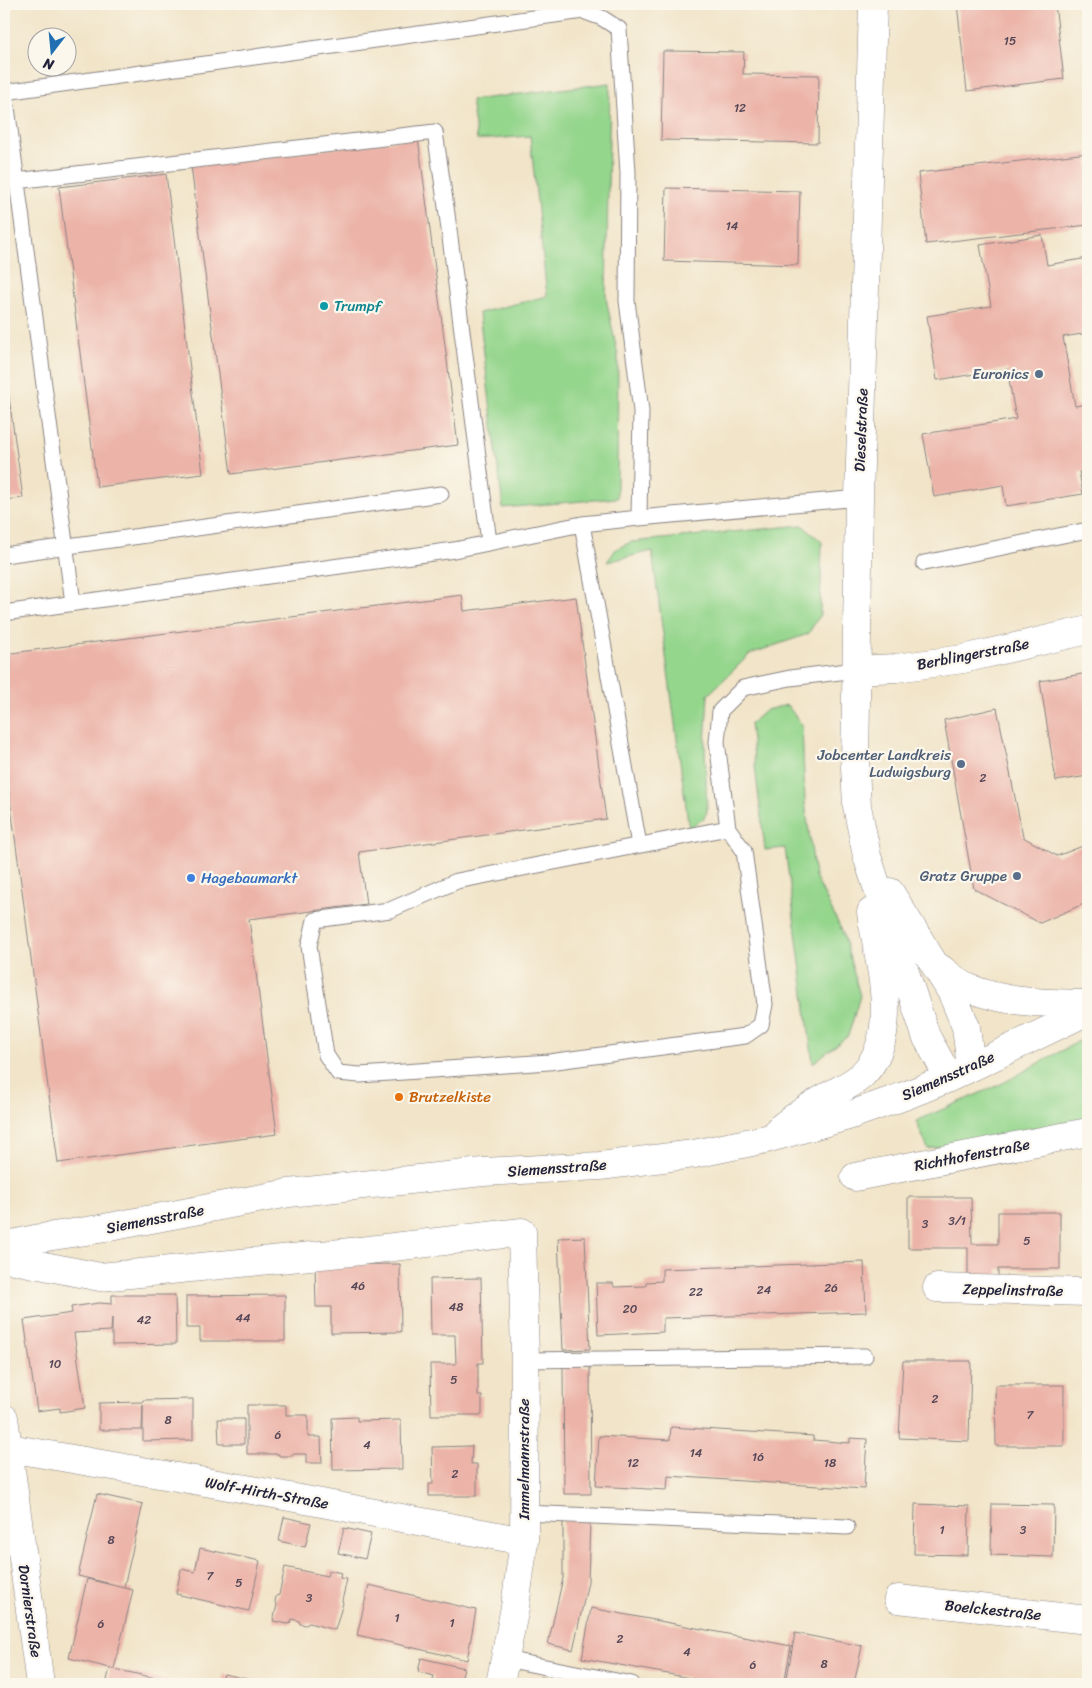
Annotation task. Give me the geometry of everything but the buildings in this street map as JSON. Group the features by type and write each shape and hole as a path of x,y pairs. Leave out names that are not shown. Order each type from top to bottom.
{"street":[{"name":"Dieselstraße","path":"867,856 857,806 856,670 873,4"},
{"name":"Berblingerstraße","path":"856,670 896,668 963,658 1088,630"},
{"path":"867,856 952,993 966,1027 960,1072"},
{"path":"867,856 926,1036 960,1072"},
{"path":"766,1138 804,1110 862,1075 878,1053 885,1019 884,986 868,891 867,856"},
{"path":"934,964 968,988 991,995 1019,1002 1088,1004"},
{"name":"Siemensstraße","path":"4,1246 40,1238 100,1230 289,1193 483,1172 600,1166 694,1154 766,1138 848,1116 907,1095 1088,1011"},
{"name":"Richthofenstraße","path":"855,1177 1088,1132"},
{"name":"Immelmannstraße","path":"4,1258 100,1277 522,1232 525,1360 524,1541 515,1607 502,1672"},
{"name":"Zeppelinstraße","path":"937,1288 1088,1292"},
{"name":"Dornierstraße","path":"4,1418 40,1684"},
{"name":"Wolf-Hirth-Straße","path":"9,1448 264,1492 524,1541"},
{"name":"Boelckestraße","path":"898,1599 1088,1620"}],"lane":[{"path":"73,603 4,92 583,11 602,18 618,29 628,173 627,301 641,411 639,518"},
{"path":"16,181 434,132 448,214 489,542"},
{"path":"4,555 441,494"},
{"path":"4,613 454,550 582,524 859,498"},
{"path":"582,524 639,845"},
{"path":"924,563 1088,530"},
{"path":"728,828 457,881 390,910 315,920 309,946 326,1055 338,1073 360,1075 549,1062 746,1036 762,1025 765,1004 744,851 728,828 717,742 720,711 743,688 790,678 856,670"},
{"path":"525,1360 865,1356"},
{"path":"524,1512 846,1527"},
{"path":"502,1672 632,1684"}],"green space":[{"path":"610,83 606,298 618,356 617,498 503,508 479,313 547,296 530,136 477,140 471,100"},
{"path":"802,525 822,542 820,615 808,634 750,654 708,695 705,745 707,812 703,819 689,829 652,551 607,562 616,549 631,542"},
{"path":"787,705 802,725 805,802 815,876 843,933 860,996 848,1036 813,1063 785,848 765,850 750,724 766,710"},
{"path":"1088,1036 1088,1119 928,1149 916,1121 1003,1083"}],"place":[{"name":"Trumpf","path":"324,306"},
{"name":"Euronics","path":"1039,374"},
{"name":"Jobcenter Landkreis Ludwigsburg","path":"961,764"},
{"name":"Gratz Gruppe","path":"1017,876"},
{"name":"Hagebaumarkt","path":"191,878"},
{"name":"Brutzelkiste","path":"399,1097"}]}
